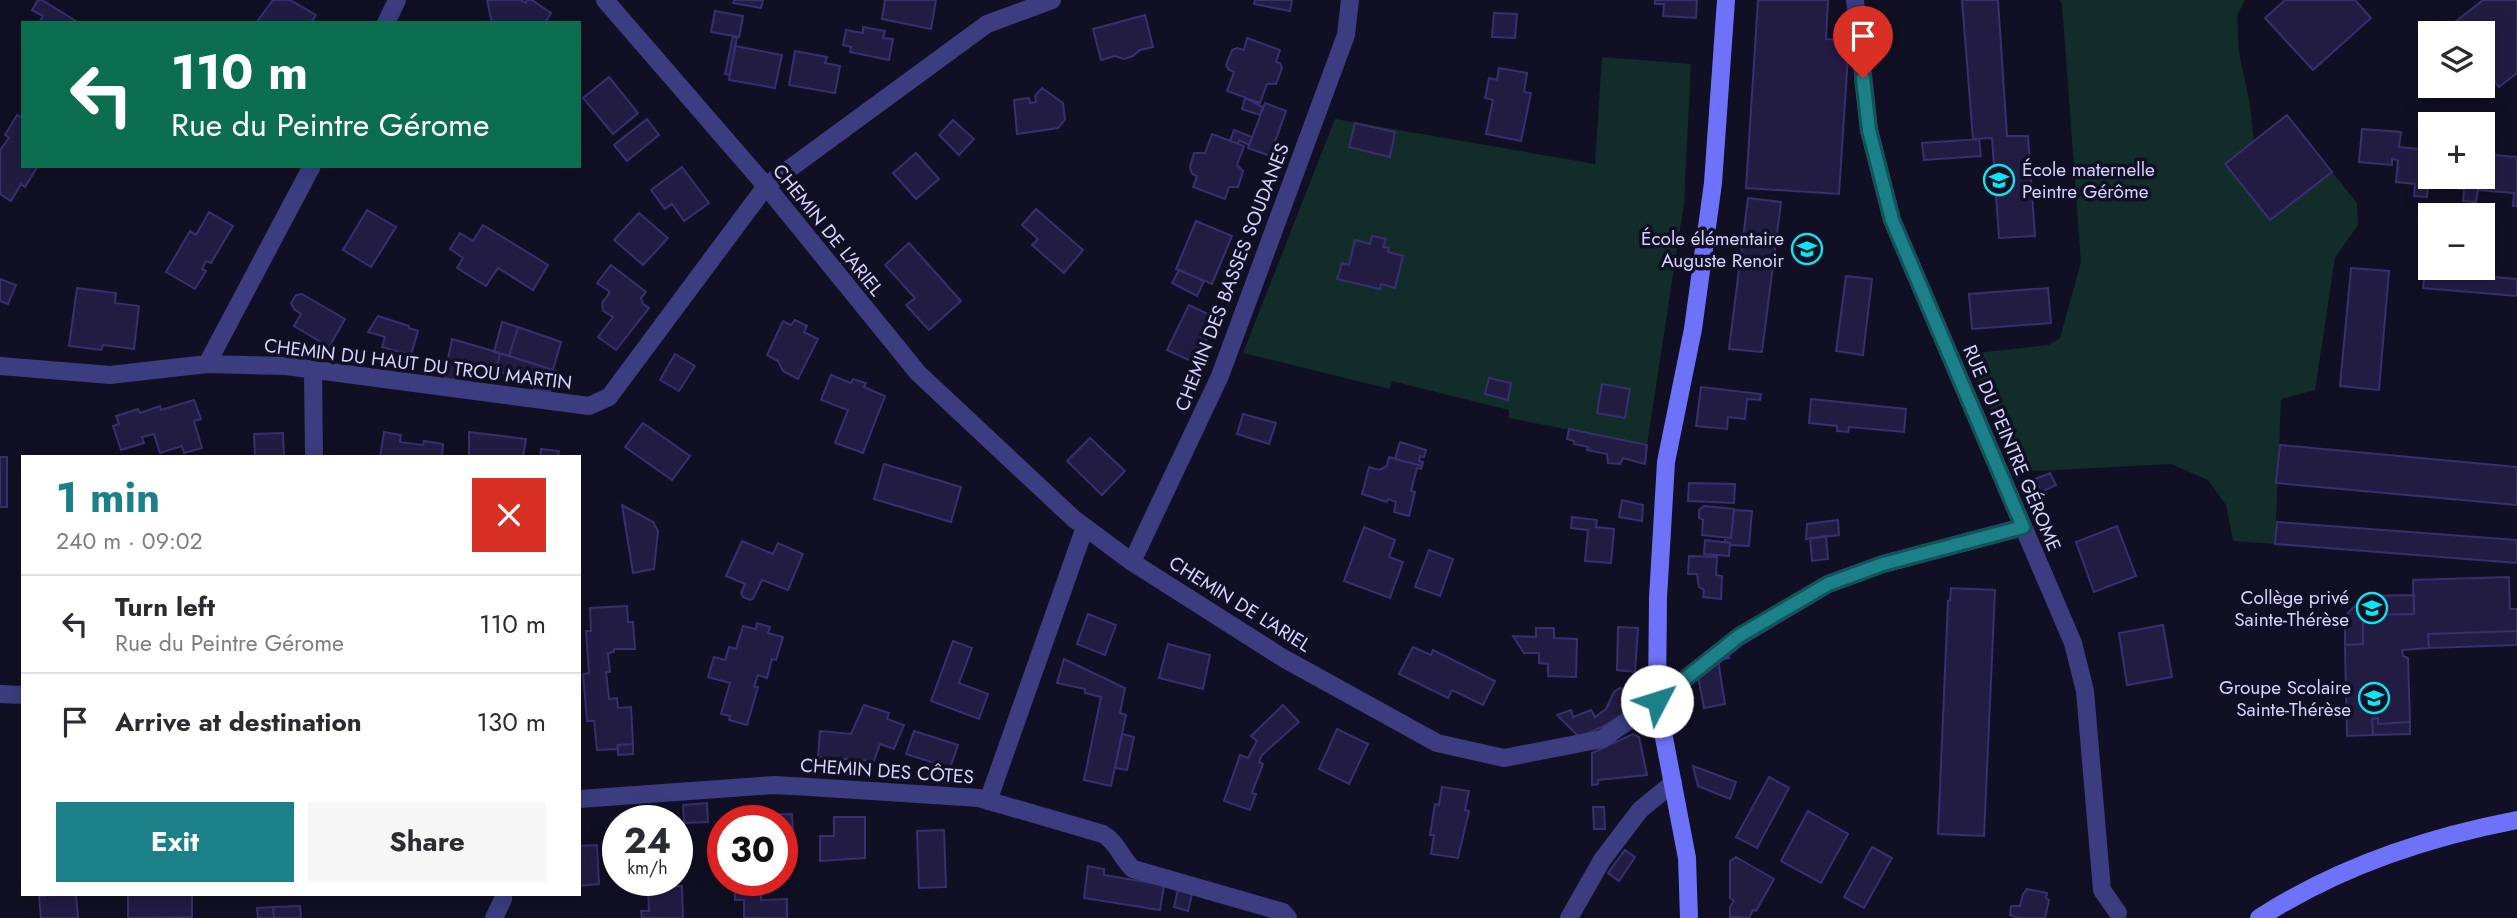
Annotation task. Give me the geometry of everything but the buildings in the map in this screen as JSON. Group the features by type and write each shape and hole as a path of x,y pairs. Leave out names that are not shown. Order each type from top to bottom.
{"street":[{"path":"387,21 397,0"},
{"name":"CHEMIN DE L'ARIEL","path":"605,0 766,187 918,373 1085,527 1132,562 1283,658 1437,743 1504,758 1602,739 1657,701 1739,636 1828,584 1883,564 2023,527"},
{"name":"CHEMIN DU HAUT DU TROU MARTIN","path":"0,366 110,375 207,364 286,366 589,407 609,397 766,187 987,24 1052,0"},
{"name":"CHEMIN DES BASSES SOUDANES","path":"1132,562 1220,376 1346,35 1350,0"},
{"path":"1689,918 1686,858 1657,701 1658,598 1666,462 1693,329 1713,183 1726,0"},
{"name":"RUE DU PEINTRE GÉROME","path":"1854,0 1869,130 1892,220 2073,643 2085,691 2102,890 2118,913"},
{"path":"207,364 311,168"},
{"path":"313,370 314,455"},
{"path":"988,801 1085,527"},
{"path":"0,694 21,695"},
{"path":"1569,918 1602,860 1640,810 1673,783"},
{"name":"CHEMIN DES CÔTES","path":"581,799 774,785 988,801 1103,834 1112,839 1124,860 1133,869 1283,912 1288,918"},
{"path":"2259,918 2323,883 2418,845 2517,820"},
{"path":"494,918 503,896"}],"green space":[{"path":"2059,0 2245,0 2237,16 2239,52 2254,141 2226,164 2270,220 2332,172 2357,203 2358,225 2335,258 2315,390 2281,399 2275,544 2233,541 2226,505 2208,480 2171,464 2020,472 1968,362 1967,354 2049,345 2060,338 2081,262 2062,4"},
{"path":"1602,57 1691,64 1684,203 1647,445 1509,418 1509,410 1392,381 1390,389 1243,353 1335,119 1595,164"}],"place":[{"name":"École maternelle Peintre Gérôme","path":"1999,180"},
{"name":"École élémentaire Auguste Renoir","path":"1807,249"},
{"name":"Collège privé Sainte-Thérèse","path":"2372,608"},
{"name":"Groupe Scolaire Sainte-Thérèse","path":"2374,698"}],"route":[{"path":"1657,701 1739,636 1828,584 1883,564 2023,527 1892,220 1869,130 1863,78"}]}
